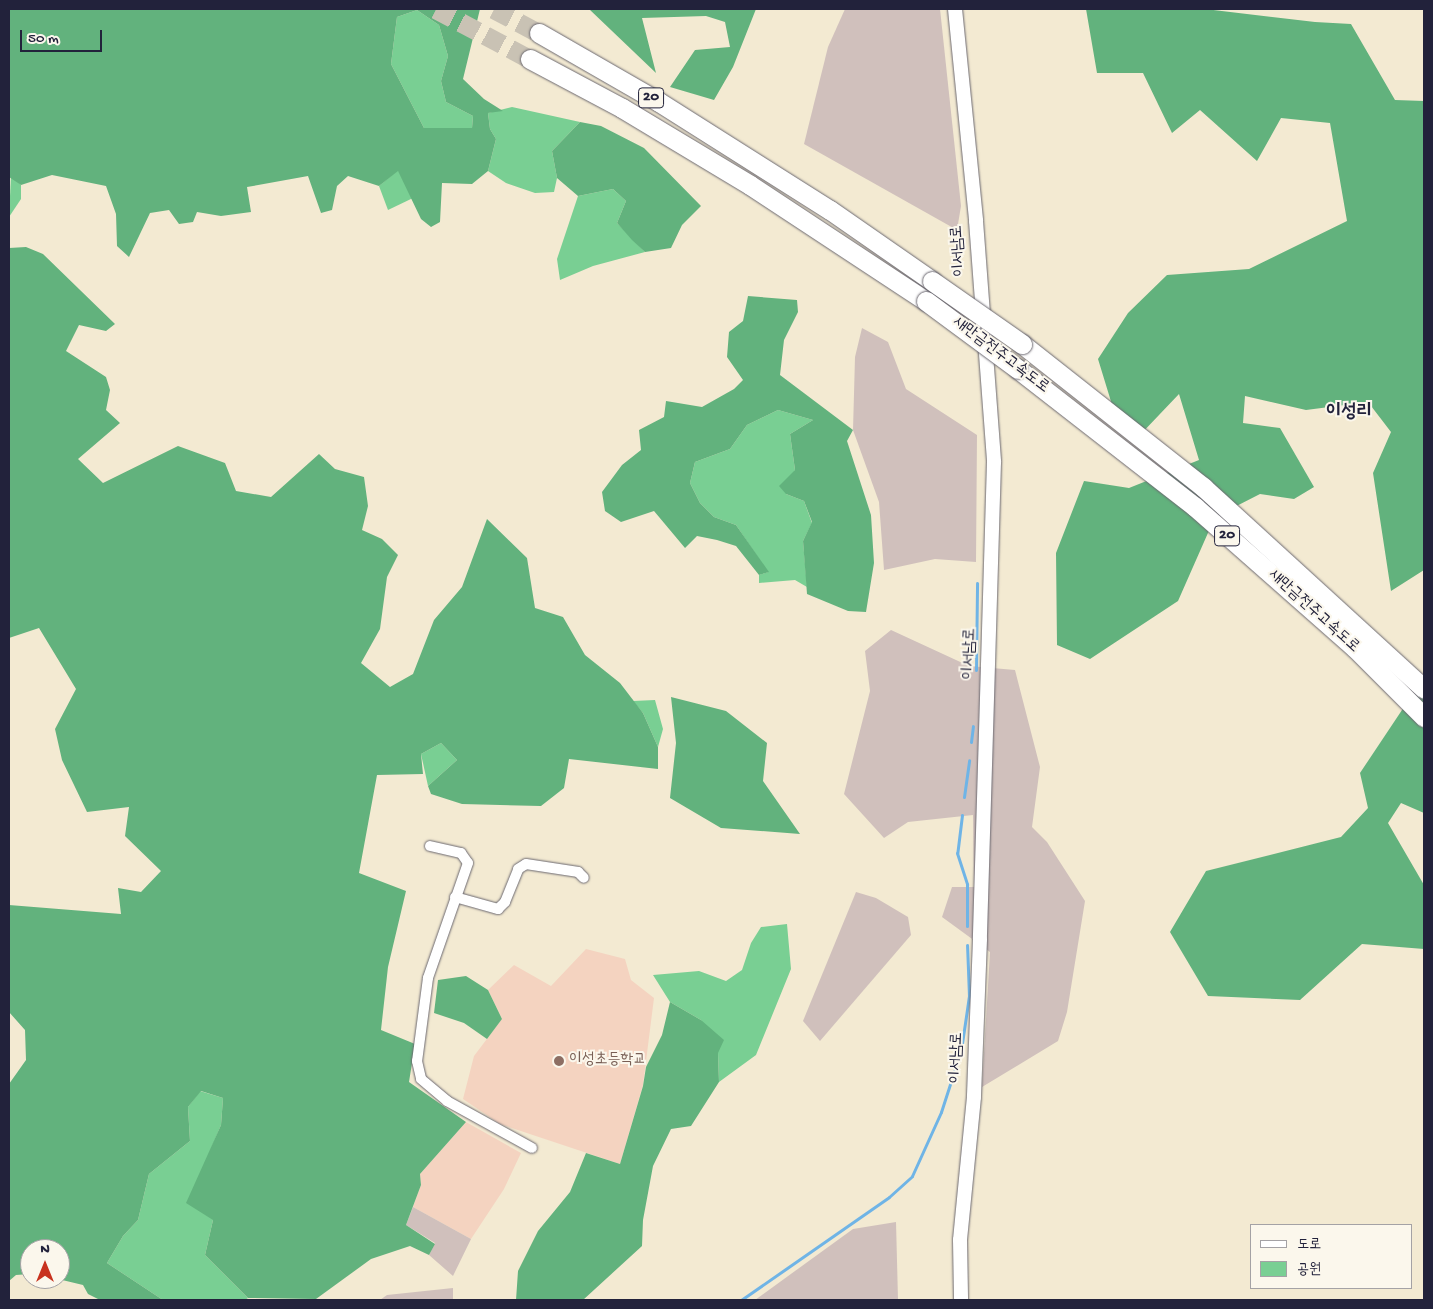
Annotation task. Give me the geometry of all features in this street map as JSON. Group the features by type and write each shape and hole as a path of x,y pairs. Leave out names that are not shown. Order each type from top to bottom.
{"highway":[{"name":"새만금전주고속도로","path":"539,32 659,102 761,167 932,280 1022,344 1203,487 1424,689"},
{"name":"새만금전주고속도로","path":"530,58 622,108 778,202 926,302 1018,368 1195,508 1354,648 1424,716"}],"main road":[{"name":"이서남로","path":"955,9 976,221 994,462 974,1097 960,1240 960,1300"}],"street":[{"path":"430,846 461,853 468,863 428,978 417,1061 421,1079 447,1101 532,1148"},
{"path":"455,897 498,909 505,902 518,869 526,864 578,872 584,878"}],"shaded area":[{"path":"845,9 940,9 961,206 957,230 804,144 828,47"},
{"path":"862,328 888,342 906,389 977,435 976,562 935,559 884,570 879,502 853,430 855,357"},
{"path":"891,630 969,666 1015,670 1040,767 1032,827 1047,842 1085,901 1067,1012 1058,1041 982,1087 990,952 942,917 952,887 974,887 973,815 908,822 884,838 844,794 870,691 865,651"},
{"path":"856,892 876,898 908,917 911,935 820,1041 803,1021"},
{"name":"이성초등학교","path":"586,949 625,959 631,980 654,998 643,1085 620,1164 500,1124 463,1099 474,1056 502,1019 488,990 514,965 551,986"},
{"path":"466,1122 521,1153 504,1189 471,1239 413,1207 421,1185 420,1174"},
{"path":"413,1207 471,1239 453,1276 429,1255 435,1243 406,1225"},
{"path":"896,1222 898,1300 755,1300 853,1229"},
{"path":"453,1288 453,1300 380,1300 387,1295"}],"green space":[{"path":"9,9 480,9 463,79 484,99 503,111 488,113 490,129 496,139 488,171 472,184 442,183 440,222 431,227 421,219 398,171 379,186 348,176 337,186 332,210 321,213 308,176 247,187 251,212 221,216 197,212 193,222 179,224 169,210 150,213 129,257 117,246 116,214 106,186 52,175 21,185 9,177","holes":["417,10 439,25 448,56 441,81 446,102 473,116 472,128 424,128 391,64 397,17"]},
{"path":"589,9 756,9 733,67 714,100 670,87 695,50 730,47 725,22 706,16 642,18 656,73"},
{"path":"1086,9 1205,9 1315,22 1351,24 1395,100 1424,101 1424,570 1391,591 1373,473 1391,432 1368,402 1306,410 1245,396 1243,423 1280,428 1314,487 1294,499 1260,494 1215,517 1178,601 1090,659 1057,645 1056,553 1084,481 1129,488 1199,460 1179,394 1139,436 1113,408 1098,359 1128,313 1167,275 1249,269 1347,221 1330,123 1281,118 1257,161 1200,110 1172,133 1143,73 1097,73"},
{"path":"417,10 439,25 448,56 441,81 446,102 473,116 472,128 424,128 391,64 397,17"},
{"path":"512,107 580,122 552,151 557,178 554,192 535,193 506,183 488,171 496,139 490,129 488,113"},
{"path":"580,122 601,126 644,148 701,206 682,225 671,248 645,252 632,240 617,223 626,201 613,189 578,196 557,178 552,151"},
{"path":"398,170 413,198 388,210 379,186"},
{"path":"11,176 21,185 21,199 9,217"},
{"path":"613,189 626,201 617,223 645,252 593,266 560,280 557,259 578,196"},
{"path":"26,247 43,254 115,324 106,331 79,325 66,351 106,377 110,390 106,410 120,423 78,459 103,483 178,446 225,463 236,491 271,497 319,454 335,469 364,477 368,506 362,530 382,539 398,555 387,577 380,629 361,663 390,687 413,674 434,620 462,587 487,519 527,558 535,608 563,617 585,655 620,683 643,713 658,747 658,769 569,759 564,788 541,806 462,804 431,794 428,786 457,760 441,743 421,754 423,774 377,775 359,873 406,891 388,967 381,1030 415,1044 409,1082 466,1122 420,1174 421,1185 406,1225 435,1244 429,1255 410,1246 371,1259 316,1299 248,1298 205,1255 213,1220 186,1203 221,1125 223,1098 201,1091 188,1107 190,1141 149,1174 138,1220 123,1236 107,1263 163,1300 100,1300 88,1294 83,1285 70,1282 70,1239 20,1239 20,1275 16,1275 9,1281 9,1084 26,1060 25,1030 9,1012 9,905 121,914 118,888 141,892 161,871 125,836 129,807 87,812 62,760 55,729 76,689 39,628 9,638 9,248"},
{"path":"748,296 797,300 798,312 784,340 780,375 853,430 847,441 871,515 874,563 866,612 848,611 807,594 803,541 812,522 804,501 786,494 779,486 795,470 790,434 813,420 778,410 747,425 730,449 695,462 690,483 700,503 714,517 736,525 769,572 759,575 736,546 717,540 697,536 685,548 654,511 621,522 605,511 602,492 622,465 641,450 639,430 664,417 666,401 702,407 734,389 743,380 727,357 729,332 743,321"},
{"path":"778,410 813,420 790,434 795,470 786,494 804,501 812,523 803,541 807,587 795,580 759,583 759,575 768,572 736,525 714,517 700,503 690,483 695,462 730,449 747,425"},
{"path":"1424,677 1424,813 1401,803 1388,823 1424,885 1424,949 1362,944 1300,1000 1208,996 1170,932 1206,871 1341,837 1368,808 1360,773"},
{"path":"671,697 726,711 767,743 763,781 800,834 721,828 670,798 676,743"},
{"path":"655,700 663,729 658,747 643,713 633,701"},
{"path":"441,743 457,760 428,786 421,754"},
{"path":"787,924 791,969 756,1055 719,1082 718,1053 701,1020 670,1002 653,975 699,971 726,981 742,970 751,943 761,927"},
{"path":"466,976 488,990 502,1019 487,1039 464,1023 434,1013 438,980"},
{"path":"670,1002 701,1020 724,1040 718,1053 719,1082 691,1126 671,1129 653,1166 643,1220 642,1246 583,1300 516,1300 518,1271 538,1231 570,1192 586,1153 620,1164 643,1086 646,1067 662,1035"},
{"path":"200,1091 223,1098 221,1125 208,1156 213,1220 205,1255 248,1298 245,1300 163,1300 107,1263 123,1236 138,1220 149,1174 190,1141 188,1107"}],"waterway":[{"path":"976,670 977,583"},
{"path":"971,742 973,726"},
{"path":"964,797 969,760"},
{"path":"962,815 957,853 967,884 967,926"},
{"path":"741,1300 889,1197 912,1176 941,1112 961,1050 969,996 967,945"}],"tunnel":[{"path":"436,9 530,59"},
{"path":"494,9 539,33"}],"place":[{"name":"이성초등학교","path":"559,1061"}],"district":[{"name":"이성리","path":"1349,413"}]}
